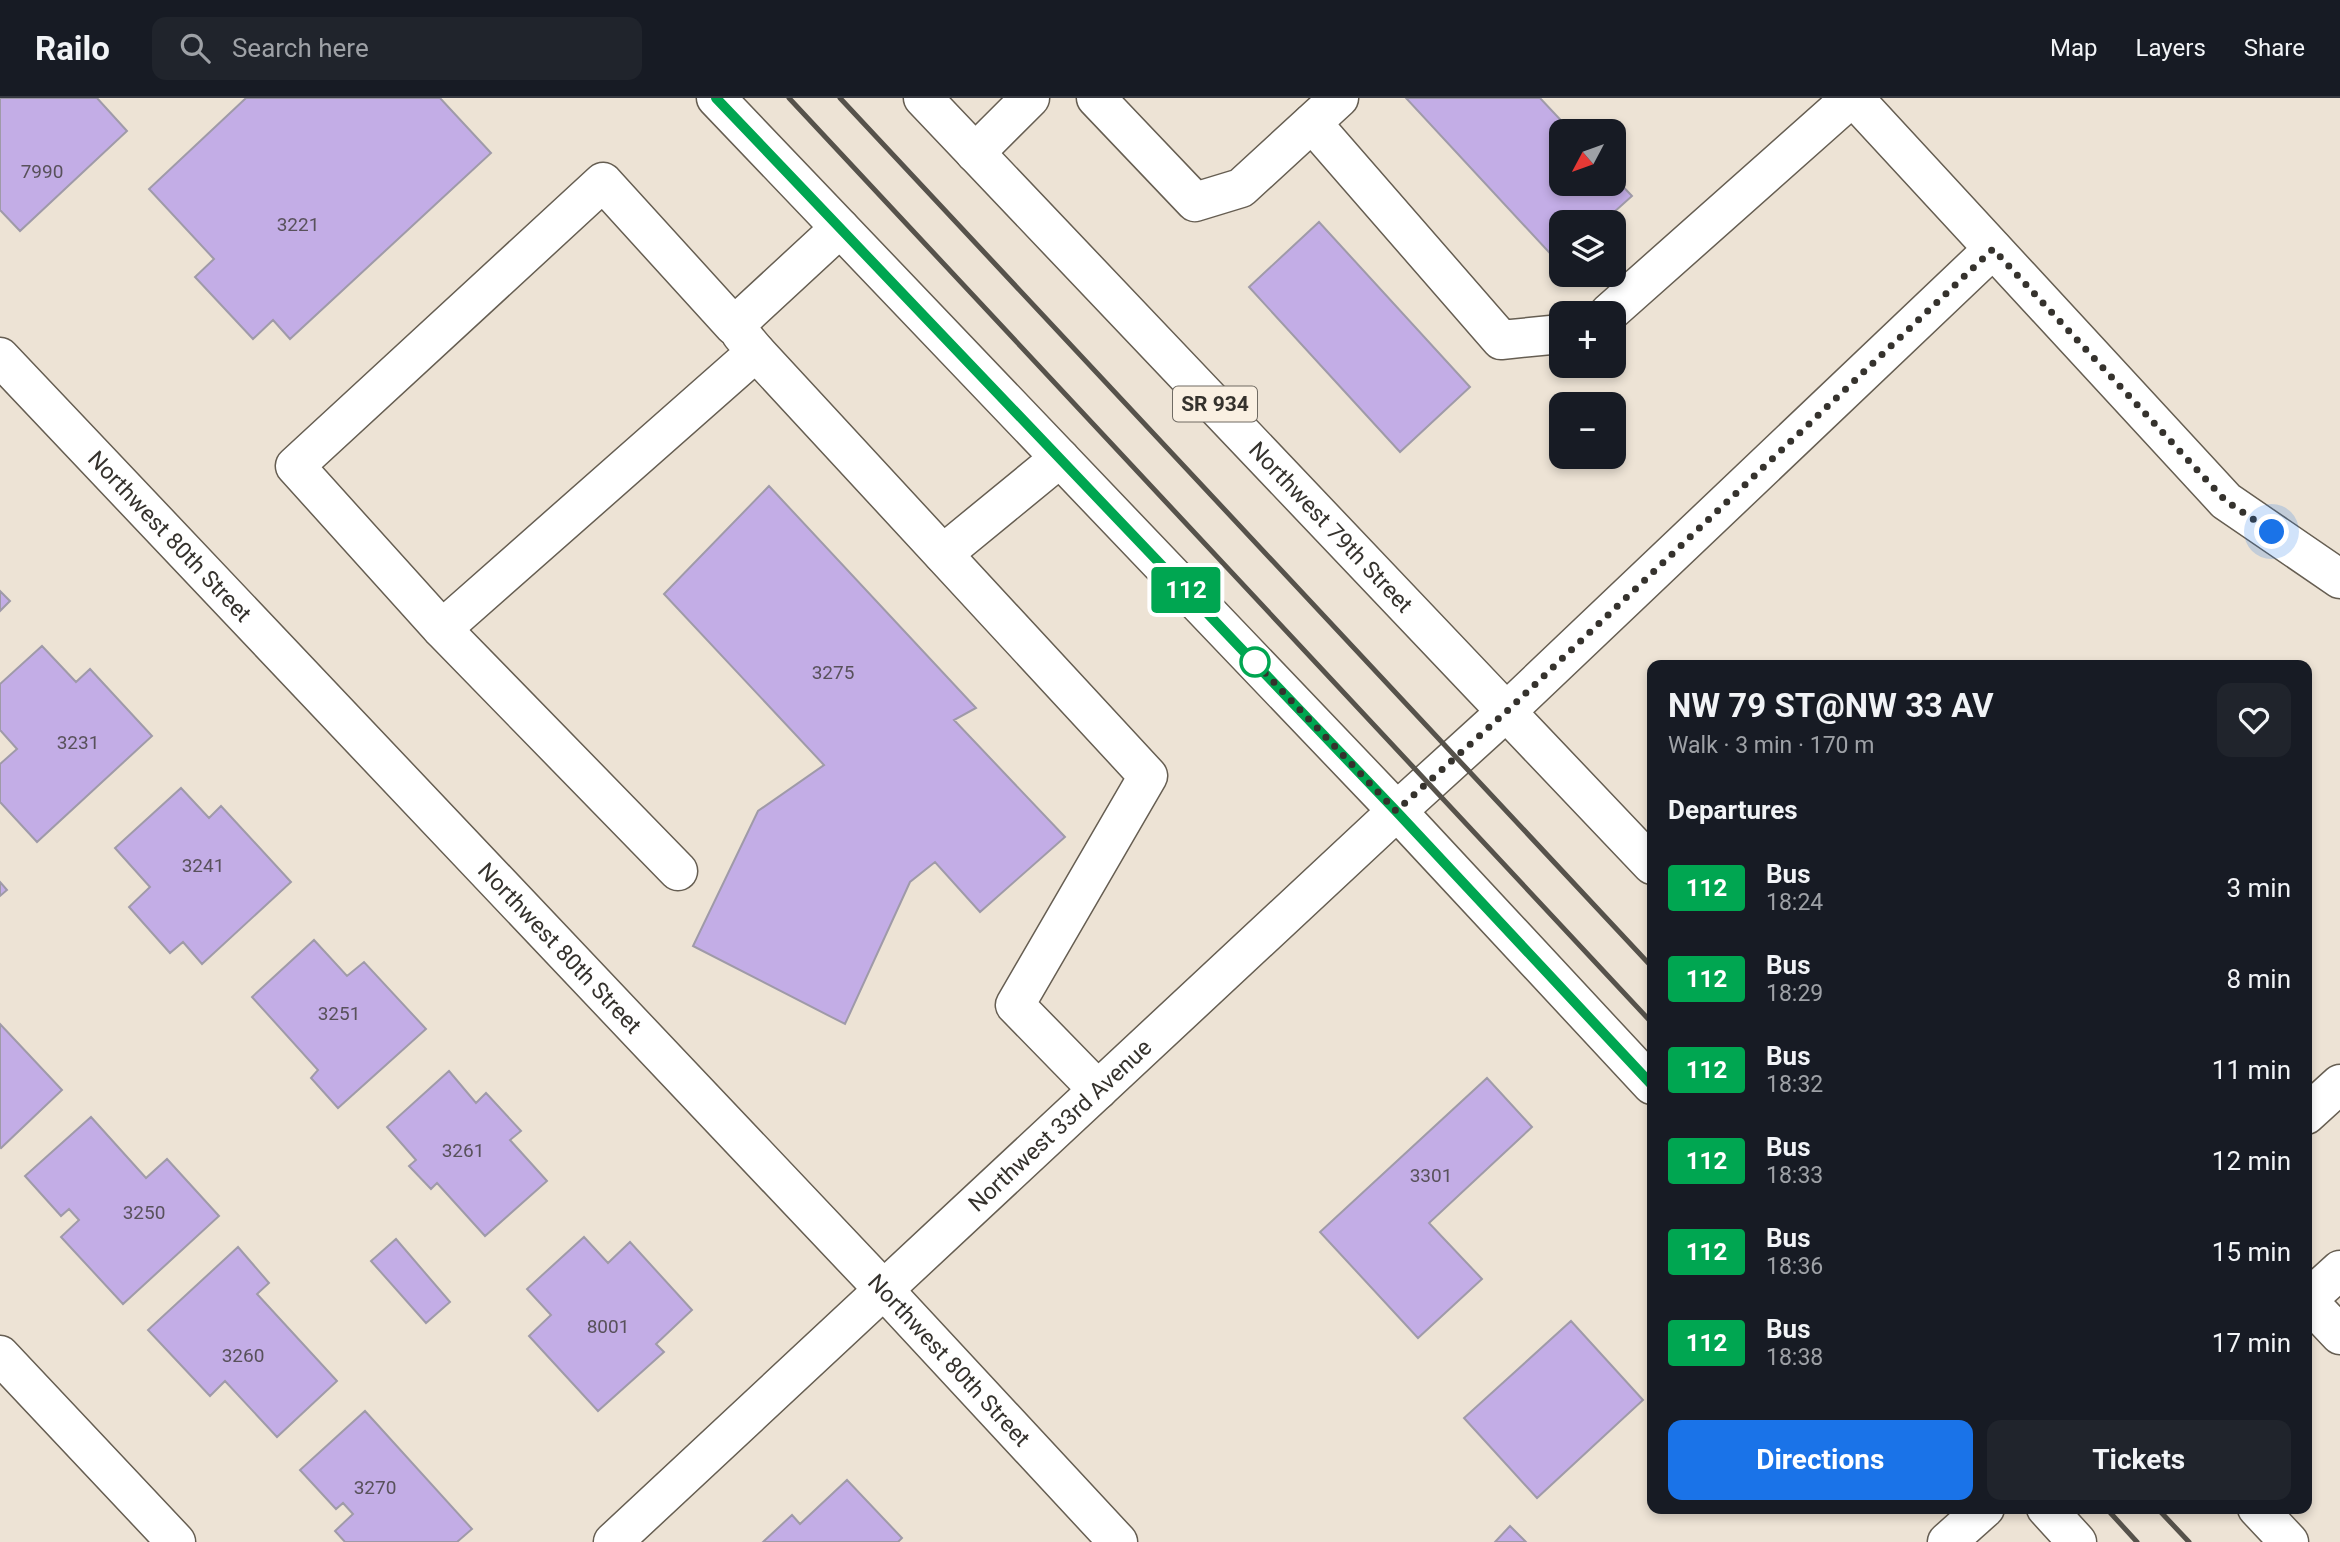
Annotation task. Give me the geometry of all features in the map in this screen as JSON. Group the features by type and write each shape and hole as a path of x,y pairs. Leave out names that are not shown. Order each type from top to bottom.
{"street":[{"path":"716,98 1396,811 1647,1080"},
{"name":"Northwest 79th Street","path":"923,98 1647,859"},
{"path":"975,153 1030,98"},
{"path":"1096,98 1195,202 1241,188 1326,110 1501,340 1549,335"},
{"path":"1623,301 1852,98 2226,501 2340,579"},
{"path":"678,871 442,629 295,466 603,182 1148,776 1015,1005 1098,1090"},
{"path":"442,629 745,339 840,228"},
{"name":"Northwest 33rd Avenue","path":"613,1542 1396,811 1507,711 1993,249"},
{"name":"Northwest 80th Street","path":"0,357 884,1290 1118,1542"},
{"path":"943,554 1060,458"},
{"path":"2312,1110 2340,1084"},
{"path":"2312,1294 2340,1269"},
{"path":"2312,1304 2340,1335"},
{"path":"0,1355 176,1542"},
{"path":"1947,1542 1978,1514"},
{"path":"2051,1514 2077,1542"},
{"path":"2263,1514 2289,1542"}],"building":[{"path":"0,98 97,98 127,131 20,231 0,210"},
{"path":"246,98 440,98 491,153 290,339 273,320 253,339 195,277 214,259 149,189"},
{"path":"1406,98 1540,98 1560,119 1549,119 1549,196 1626,196 1626,190 1632,196 1616,210 1549,210 1549,252"},
{"path":"1319,222 1470,387 1400,452 1249,287"},
{"path":"769,486 976,708 954,720 1065,837 980,912 935,862 910,882 845,1024 693,946 758,811 824,765 664,594"},
{"path":"0,591 10,601 0,611"},
{"path":"42,646 76,682 90,669 152,736 37,842 0,802 0,764 17,749 0,730 0,684"},
{"path":"181,788 209,818 221,806 291,882 202,964 183,942 170,953 129,907 150,887 115,848"},
{"path":"0,882 7,890 0,896"},
{"path":"314,940 347,976 364,962 426,1029 338,1108 311,1078 318,1070 252,997"},
{"path":"0,1024 62,1090 1,1148 0,1147"},
{"path":"449,1071 476,1103 486,1093 521,1131 510,1140 547,1181 485,1236 437,1183 431,1189 409,1166 416,1160 387,1127"},
{"path":"1487,1078 1532,1127 1429,1223 1482,1279 1418,1338 1320,1232"},
{"path":"91,1117 146,1178 167,1159 219,1216 123,1304 61,1237 79,1220 69,1209 61,1216 25,1176"},
{"path":"584,1237 608,1263 630,1242 692,1310 656,1344 664,1352 598,1411 529,1336 551,1315 527,1289"},
{"path":"396,1239 450,1302 426,1323 371,1261"},
{"path":"238,1247 269,1283 257,1294 337,1381 277,1437 225,1381 210,1396 148,1330"},
{"path":"1571,1321 1643,1400 1537,1498 1464,1418"},
{"path":"365,1411 472,1529 457,1542 345,1542 335,1531 353,1514 343,1503 336,1509 300,1470"},
{"path":"847,1480 902,1538 898,1542 763,1542 792,1515 800,1524"},
{"path":"1510,1526 1526,1542 1495,1542"}],"railway":[{"path":"789,98 1647,1018"},
{"path":"840,98 1647,962"},
{"path":"2111,1514 2137,1542"},
{"path":"2163,1514 2189,1542"}],"bus line":[{"name":"112","path":"716,98 1396,811 1647,1080"}],"route":[{"path":"1255,662 1247,654 1396,811 1507,711 1993,249 2226,501 2272,532"}]}
